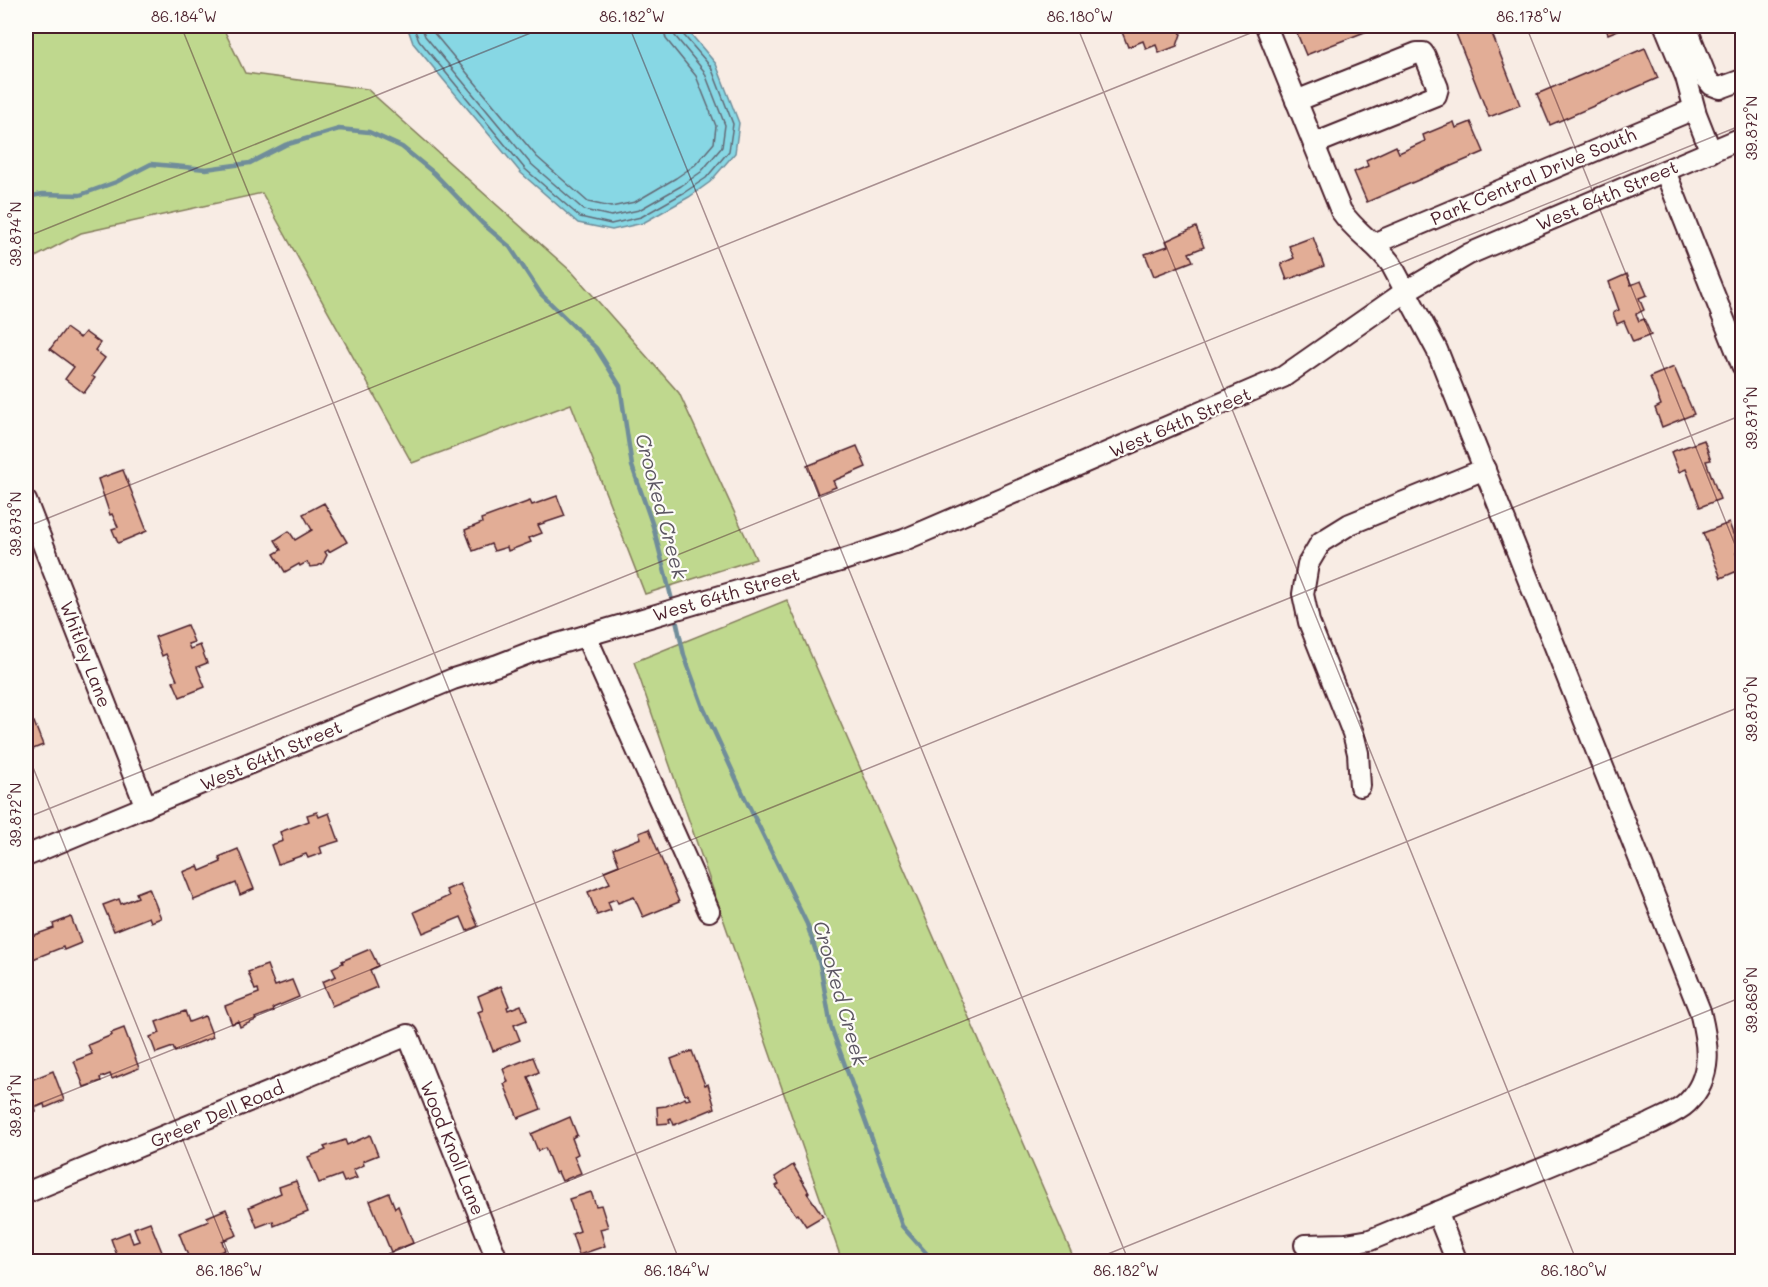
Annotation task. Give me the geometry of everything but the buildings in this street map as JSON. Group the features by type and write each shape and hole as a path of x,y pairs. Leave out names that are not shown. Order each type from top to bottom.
{"street":[{"path":"1266,26 1341,211 1359,234 1373,244 1391,264 1437,350 1700,1011 1708,1043 1704,1077 1686,1103 1650,1124 1370,1240 1346,1244 1305,1245"},
{"path":"1665,26 1690,88 1694,109 1711,152"},
{"path":"1686,26 1707,79 1720,88 1743,80"},
{"path":"1296,101 1417,53 1423,53 1425,56 1438,90 1436,95 1314,144"},
{"name":"Park Central Drive South","path":"1373,244 1694,109"},
{"name":"West 64th Street","path":"26,856 453,679 586,636 904,540 1265,386 1296,370 1406,291 1441,269 1484,247 1743,138"},
{"path":"1665,171 1743,365"},
{"path":"1360,786 1358,753 1353,734 1309,622 1303,594 1308,564 1320,542 1350,524 1485,469"},
{"name":"Whitley Lane","path":"26,501 146,807"},
{"path":"586,636 709,911"},
{"name":"Greer Dell Road","path":"26,1193 408,1035"},
{"name":"Wood Knoll Lane","path":"408,1035 498,1262"},
{"path":"1437,1212 1457,1262"}],"green space":[{"path":"26,26 222,26 245,73 367,89 573,273 679,393 756,559 645,594 571,404 412,463 262,193 81,233 26,262"},
{"path":"787,600 1075,1261 842,1261 634,662"}],"water":[{"path":"407,26 684,26 716,64 739,123 735,153 710,182 689,197 643,223 612,230 578,223 521,173 413,43"}],"waterway":[{"name":"Crooked Creek","path":"26,197 43,194 80,195 116,182 151,164 206,169 250,163 285,145 339,129 369,132 402,147 434,173 482,223 510,247 541,294 596,348 620,386 632,466 653,526 673,604"},
{"name":"Crooked Creek","path":"675,615 684,655 703,707 807,924 820,964 831,1027 902,1226 934,1262"}]}
